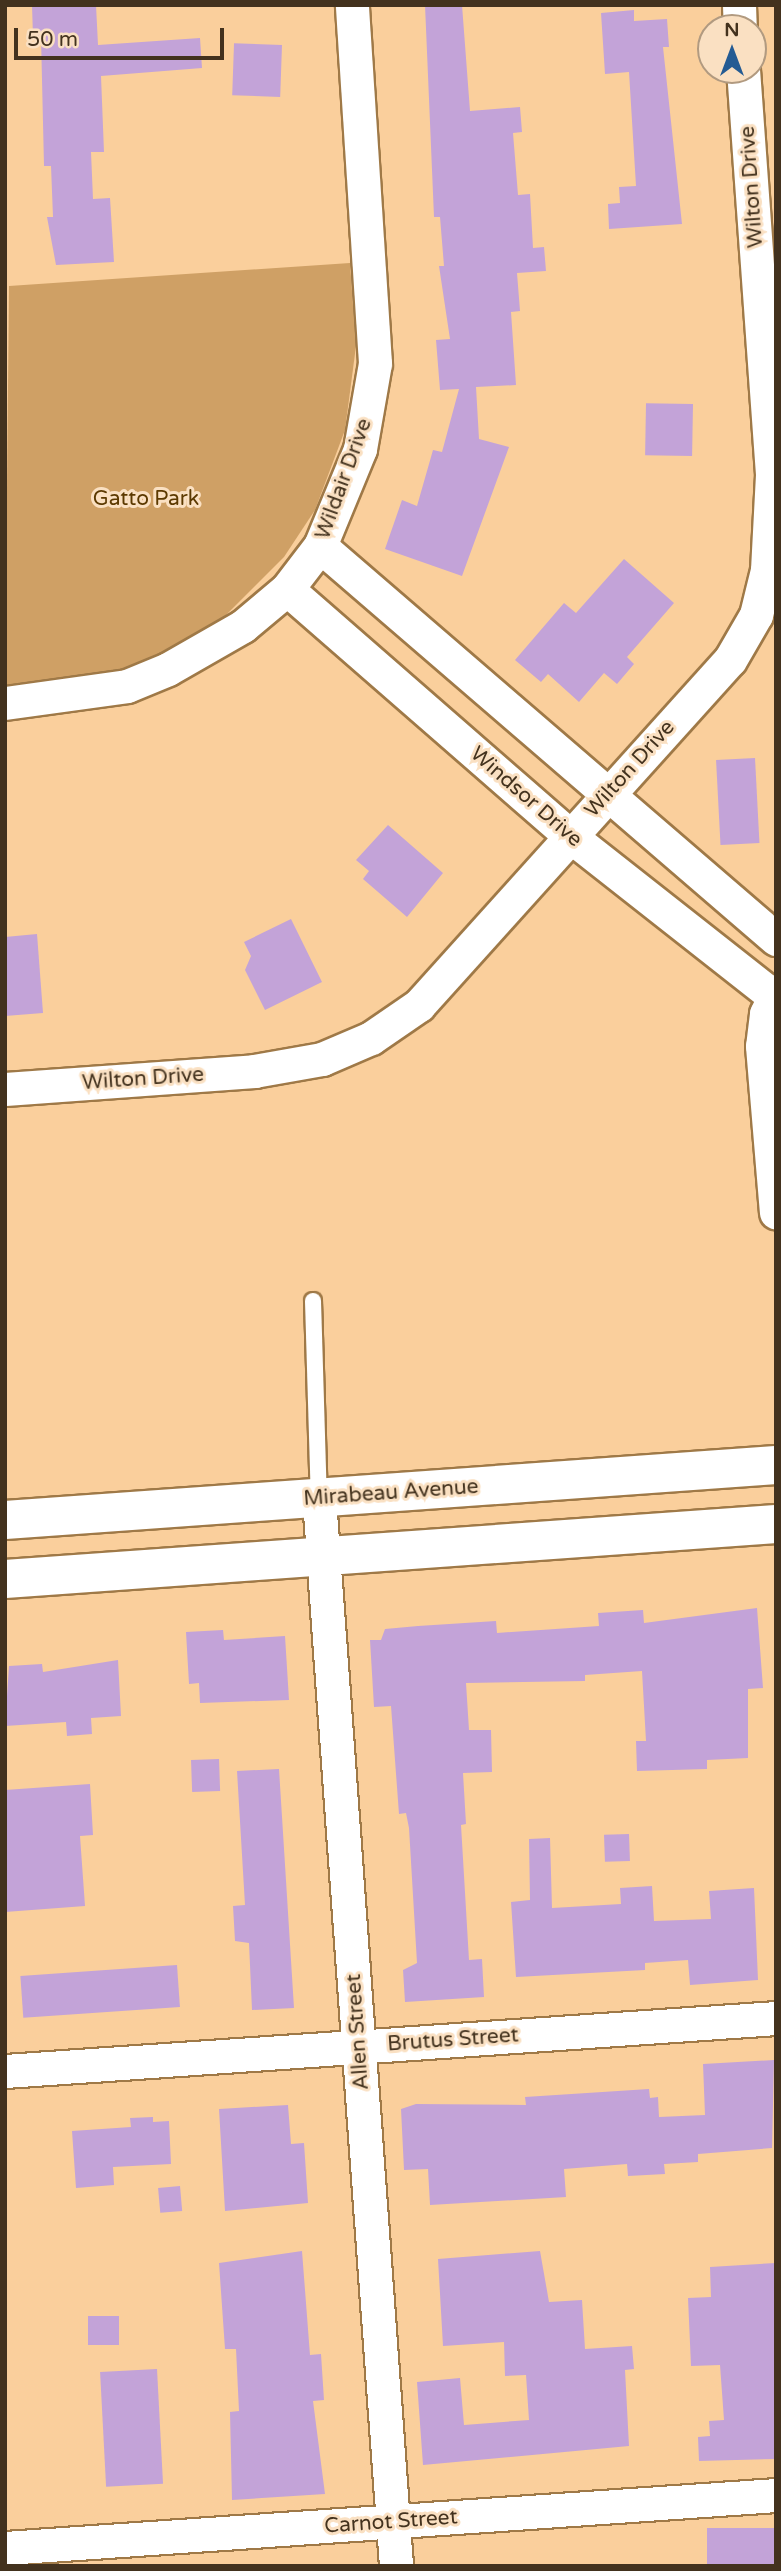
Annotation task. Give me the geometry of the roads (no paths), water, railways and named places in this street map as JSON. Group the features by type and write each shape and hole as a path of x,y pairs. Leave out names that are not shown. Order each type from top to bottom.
{"street":[{"name":"Wildair Drive","path":"5,703 137,682 243,626 287,589 320,547 360,449 375,363 352,5"},
{"name":"Wilton Drive","path":"5,1089 254,1071 321,1059 372,1038 419,1005 730,660 756,615 767,570 771,463 744,84"},
{"path":"320,547 605,796 776,939"},
{"name":"Windsor Drive","path":"287,589 570,836 775,995"},
{"path":"775,995 762,1046 776,1212"},
{"name":"Mirabeau Avenue","path":"5,1520 776,1465"},
{"name":"Allen Street","path":"319,1499 396,2566"},
{"path":"5,1579 776,1524"},
{"name":"Brutus Street","path":"5,2071 776,2018"},
{"name":"Carnot Street","path":"5,2548 776,2495"}],"lane":[{"path":"313,1301 319,1499"}],"park label":[{"name":"Gatto Park","path":"146,499"}]}
